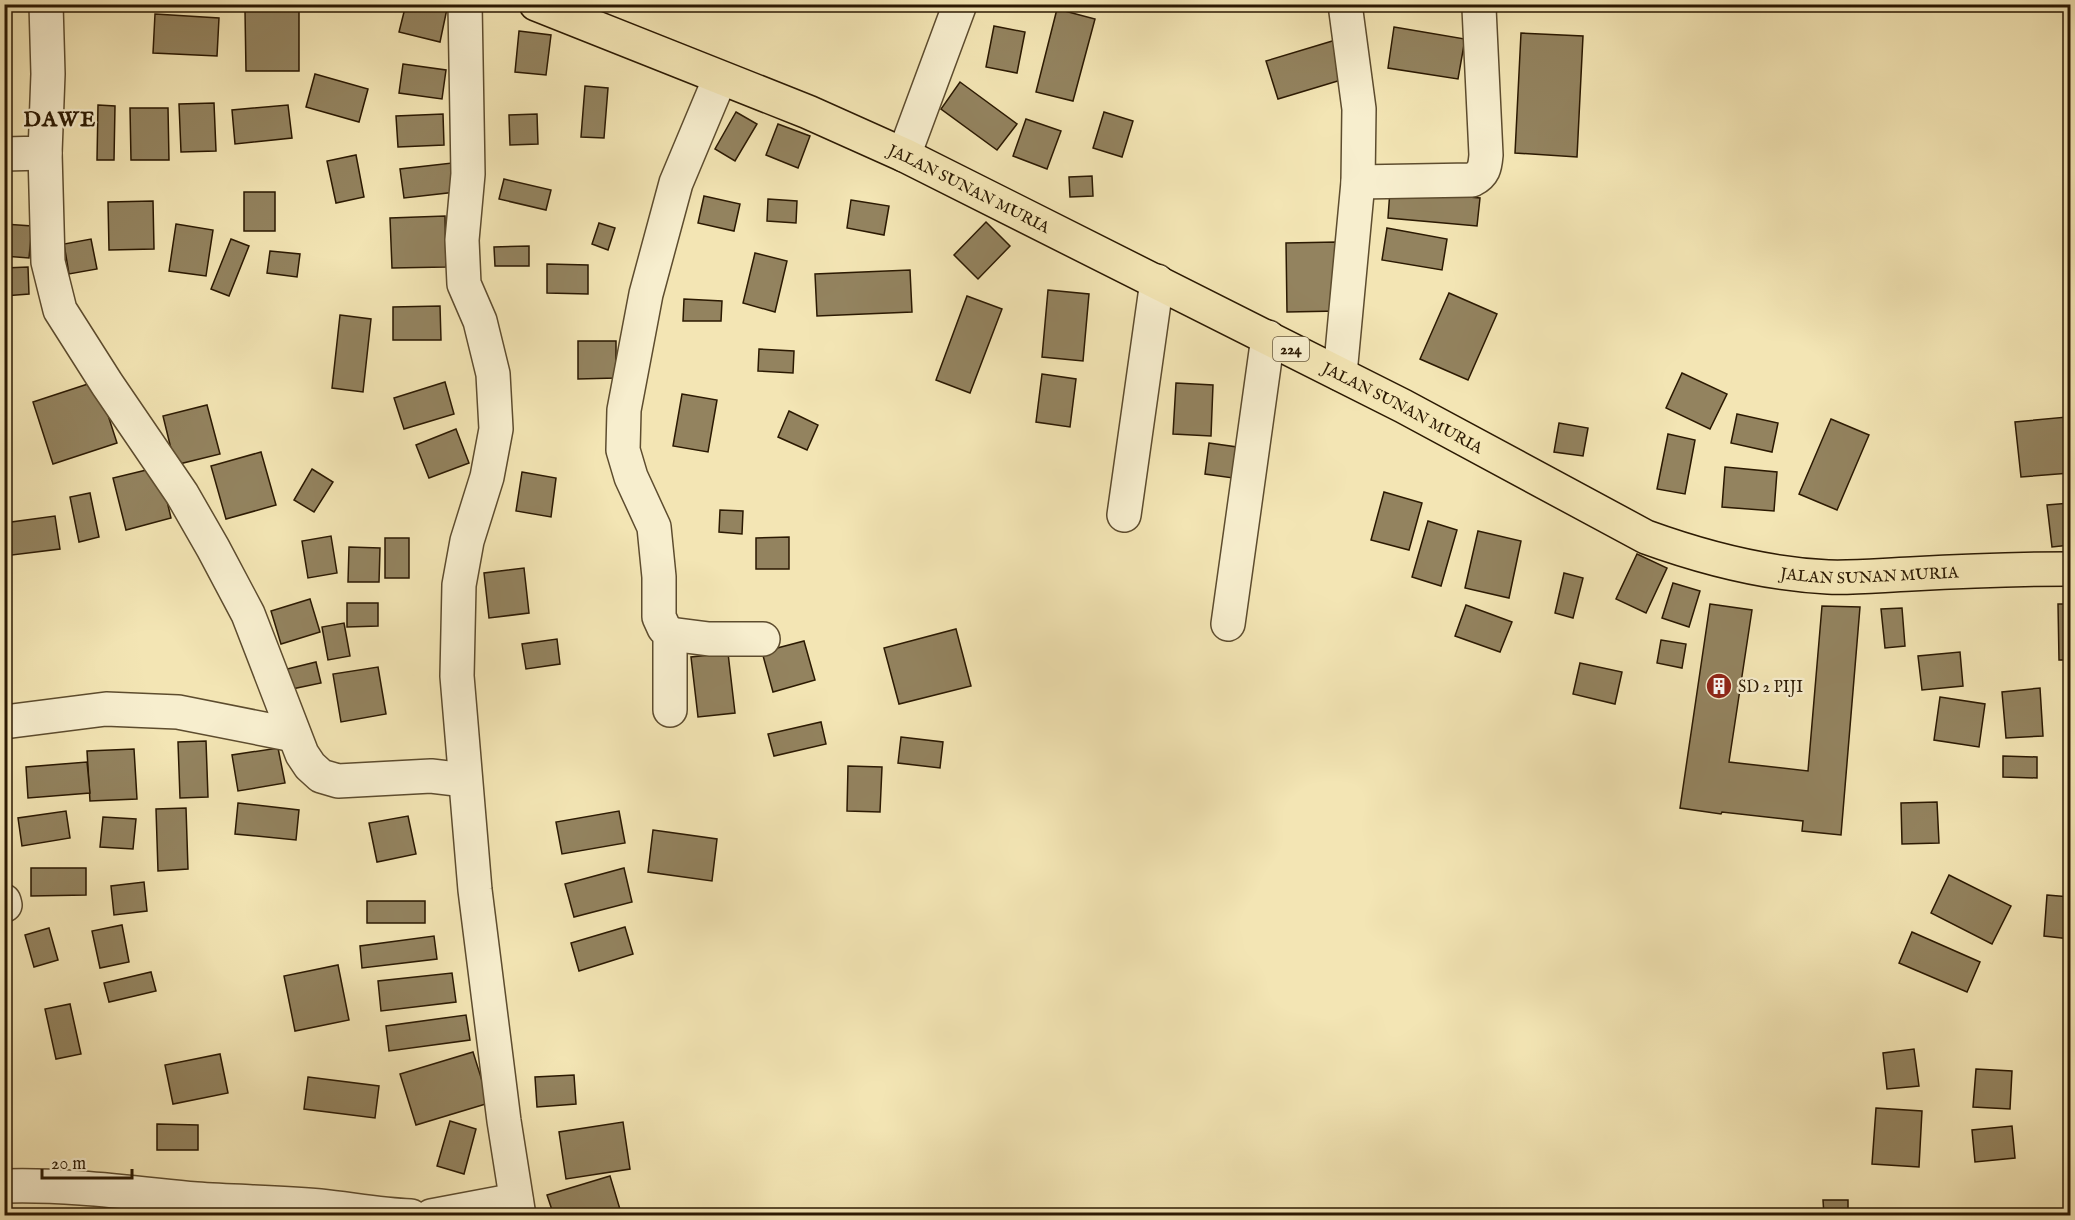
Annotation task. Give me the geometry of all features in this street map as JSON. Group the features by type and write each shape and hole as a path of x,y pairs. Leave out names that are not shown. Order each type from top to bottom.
{"main road":[{"name":"JALAN SUNAN MURIA","path":"536,4 808,112 904,155 1340,374 1646,537 1678,549 1775,571 1829,577 2011,569 2070,569"}],"street":[{"path":"46,4 48,74 45,153 48,262 60,310 106,384 182,494 213,548 248,614 294,735 310,766 321,776 338,781 431,776 465,780"},
{"path":"431,1215 518,1208 504,1121 475,890 457,676 459,585 467,541 487,477 496,429 493,374 480,321 464,284 462,240 468,174 465,4"},
{"path":"904,155 960,4"},
{"path":"1340,374 1358,182 1359,109 1345,4"},
{"path":"1358,182 1472,180 1479,176 1485,167 1486,155 1479,8"},
{"path":"720,78 676,183 646,294 624,410 623,450 630,477 654,527 660,617 664,628 670,634 709,639 763,639"},
{"path":"4,154 45,153"},
{"path":"1124,515 1157,281"},
{"path":"1228,624 1268,337"},
{"path":"670,634 670,710"},
{"path":"4,722 116,709 178,712 294,735"},
{"path":"4,1186 112,1191 225,1201 278,1202 379,1215 411,1215"}],"building":[{"path":"406,4 448,4 440,42 399,32"},
{"path":"1057,9 1095,19 1073,101 1036,92"},
{"path":"299,10 299,71 246,71 245,11"},
{"path":"155,14 219,18 217,56 153,53"},
{"path":"994,26 1025,32 1017,73 986,67"},
{"path":"1394,27 1465,39 1458,79 1388,68"},
{"path":"519,31 551,35 546,75 515,72"},
{"path":"1521,33 1583,36 1577,157 1515,153"},
{"path":"1339,39 1351,77 1278,99 1266,61"},
{"path":"403,64 446,70 442,99 399,93"},
{"path":"315,74 368,89 359,122 306,107"},
{"path":"960,82 1017,124 997,150 941,109"},
{"path":"585,86 608,88 604,138 581,137"},
{"path":"214,103 216,151 181,152 179,104"},
{"path":"98,105 115,106 114,160 97,160"},
{"path":"288,105 292,138 235,144 232,110"},
{"path":"130,108 168,108 169,160 131,160"},
{"path":"736,112 757,124 735,161 715,149"},
{"path":"1104,112 1133,121 1122,157 1093,148"},
{"path":"443,114 444,145 398,147 396,116"},
{"path":"537,114 538,144 510,145 509,115"},
{"path":"1026,119 1061,131 1047,169 1013,156"},
{"path":"778,124 810,136 798,168 766,155"},
{"path":"356,155 364,197 336,203 327,161"},
{"path":"452,163 456,192 404,198 400,169"},
{"path":"1092,176 1093,196 1070,197 1069,177"},
{"path":"504,179 551,190 546,210 499,199"},
{"path":"1390,190 1480,198 1477,226 1388,218"},
{"path":"244,192 275,192 275,231 244,231"},
{"path":"704,196 740,204 734,231 698,223"},
{"path":"768,199 797,201 796,223 767,221"},
{"path":"851,200 889,206 884,235 847,228"},
{"path":"153,201 154,249 109,250 108,202"},
{"path":"445,216 446,267 392,268 390,218"},
{"path":"986,222 1010,246 978,279 954,255"},
{"path":"599,223 615,228 608,250 592,244"},
{"path":"4,224 32,226 29,258 4,256"},
{"path":"176,224 213,230 206,276 169,271"},
{"path":"1387,228 1447,239 1442,270 1382,260"},
{"path":"91,239 97,269 69,274 64,244"},
{"path":"231,239 249,246 229,296 211,289"},
{"path":"1337,242 1339,311 1287,312 1286,243"},
{"path":"529,246 529,266 495,266 494,247"},
{"path":"270,251 300,254 297,277 267,273"},
{"path":"755,253 787,261 775,312 743,303"},
{"path":"547,264 588,265 588,294 547,293"},
{"path":"28,267 29,294 4,296 4,268"},
{"path":"910,270 912,312 817,316 815,274"},
{"path":"1048,290 1089,294 1083,361 1042,357"},
{"path":"1449,293 1497,314 1468,380 1420,359"},
{"path":"967,296 1002,309 970,393 936,380"},
{"path":"684,299 722,301 721,321 683,321"},
{"path":"440,306 441,340 393,340 393,307"},
{"path":"340,315 371,319 363,392 332,388"},
{"path":"578,341 616,341 616,378 578,379"},
{"path":"759,349 794,351 793,373 758,371"},
{"path":"1682,373 1727,394 1710,429 1666,408"},
{"path":"1042,374 1076,379 1070,427 1036,422"},
{"path":"97,381 117,443 53,464 33,402"},
{"path":"445,382 454,414 404,429 394,398"},
{"path":"1176,383 1213,385 1211,436 1173,434"},
{"path":"682,394 717,400 708,452 673,446"},
{"path":"207,405 220,454 175,465 163,416"},
{"path":"789,411 818,425 807,450 778,437"},
{"path":"1737,414 1778,423 1772,452 1731,443"},
{"path":"2067,417 2070,473 2021,477 2015,422"},
{"path":"1831,419 1869,435 1837,510 1799,494"},
{"path":"1559,423 1588,428 1583,456 1554,452"},
{"path":"456,429 469,463 429,478 416,445"},
{"path":"1668,434 1695,440 1685,494 1657,489"},
{"path":"1209,443 1237,447 1233,478 1205,474"},
{"path":"261,452 276,505 226,519 211,466"},
{"path":"159,467 171,518 126,530 113,478"},
{"path":"1725,467 1777,472 1774,511 1722,507"},
{"path":"312,469 333,482 314,512 294,500"},
{"path":"522,472 556,478 551,517 516,511"},
{"path":"1384,492 1422,503 1409,550 1371,540"},
{"path":"90,493 99,537 79,542 70,497"},
{"path":"2070,503 2070,545 2052,547 2047,505"},
{"path":"720,510 743,511 742,534 719,532"},
{"path":"55,516 60,549 4,556 4,523"},
{"path":"1428,521 1457,530 1441,586 1412,577"},
{"path":"1478,531 1521,541 1509,598 1465,588"},
{"path":"331,536 337,573 308,578 302,541"},
{"path":"789,537 789,569 756,569 756,538"},
{"path":"385,538 409,538 409,578 385,578"},
{"path":"349,547 380,548 379,582 348,582"},
{"path":"1637,554 1667,568 1646,613 1616,599"},
{"path":"524,568 529,613 489,618 484,573"},
{"path":"1564,573 1583,578 1573,618 1555,613"},
{"path":"1673,583 1700,591 1689,627 1662,618"},
{"path":"310,599 320,632 281,644 271,611"},
{"path":"347,603 378,603 378,626 347,627"},
{"name":"SD 2 PIJI","path":"1710,604 1752,610 1729,762 1808,771 1822,606 1860,607 1841,835 1802,831 1803,821 1680,808"},
{"path":"2058,604 2070,604 2070,660 2059,660"},
{"path":"1466,605 1512,622 1500,652 1455,636"},
{"path":"1902,608 1905,646 1885,648 1881,609"},
{"path":"344,623 350,656 328,660 322,627"},
{"path":"956,629 971,686 899,704 884,648"},
{"path":"557,639 560,664 526,669 522,644"},
{"path":"1661,640 1686,644 1682,668 1657,663"},
{"path":"804,641 815,680 773,692 762,652"},
{"path":"1960,652 1963,686 1922,690 1918,656"},
{"path":"728,653 735,713 698,717 691,657"},
{"path":"316,662 321,683 287,690 283,670"},
{"path":"1580,663 1622,672 1615,704 1573,694"},
{"path":"378,667 386,714 341,722 333,674"},
{"path":"2040,688 2043,736 2006,738 2002,692"},
{"path":"1940,697 1985,704 1979,747 1934,740"},
{"path":"821,722 826,744 774,756 768,734"},
{"path":"901,737 943,742 940,768 898,763"},
{"path":"206,741 208,797 180,798 178,742"},
{"path":"278,748 285,783 238,791 232,755"},
{"path":"134,749 137,799 90,801 87,751"},
{"path":"2003,756 2037,757 2037,778 2003,777"},
{"path":"87,762 90,793 28,798 26,767"},
{"path":"848,766 882,767 880,812 847,811"},
{"path":"1937,802 1939,843 1902,844 1901,803"},
{"path":"238,803 299,810 296,840 235,834"},
{"path":"186,808 188,869 158,871 156,809"},
{"path":"66,811 70,838 22,846 18,818"},
{"path":"619,811 625,843 562,854 556,822"},
{"path":"408,816 416,854 377,862 369,823"},
{"path":"103,817 136,819 133,849 100,847"},
{"path":"653,830 717,839 712,881 648,872"},
{"path":"31,868 86,868 86,895 31,896"},
{"path":"624,868 632,902 574,917 565,884"},
{"path":"1949,875 2011,906 1992,944 1931,913"},
{"path":"144,882 147,911 114,915 111,886"},
{"path":"2047,895 2070,897 2070,939 2044,936"},
{"path":"367,901 425,901 425,923 367,923"},
{"path":"122,925 129,962 100,968 92,931"},
{"path":"625,927 633,954 579,971 571,943"},
{"path":"49,928 58,960 34,967 25,935"},
{"path":"1912,932 1980,962 1967,992 1899,963"},
{"path":"434,936 437,959 362,968 360,946"},
{"path":"338,965 349,1020 295,1031 284,976"},
{"path":"151,972 156,991 109,1002 104,983"},
{"path":"452,973 456,1002 381,1011 378,981"},
{"path":"70,1004 81,1054 56,1059 45,1009"},
{"path":"466,1015 470,1040 389,1051 386,1026"},
{"path":"1914,1049 1919,1086 1887,1089 1883,1053"},
{"path":"473,1052 489,1103 416,1125 400,1074"},
{"path":"220,1054 228,1093 173,1104 165,1065"},
{"path":"1976,1069 2012,1071 2010,1109 1973,1107"},
{"path":"574,1075 576,1104 537,1107 535,1077"},
{"path":"308,1077 379,1086 375,1118 304,1109"},
{"path":"1876,1108 1922,1111 1919,1167 1872,1164"},
{"path":"450,1121 476,1129 464,1174 437,1166"},
{"path":"623,1122 630,1169 566,1179 559,1132"},
{"path":"157,1124 198,1125 198,1150 157,1150"},
{"path":"2012,1126 2015,1158 1975,1162 1972,1130"},
{"path":"610,1176 622,1216 554,1216 547,1195"},
{"path":"1823,1200 1848,1200 1848,1216 1824,1216"}],"place":[{"name":"SD 2 PIJI","path":"1719,686"}],"district":[{"name":"DAWE","path":"60,118"}]}
